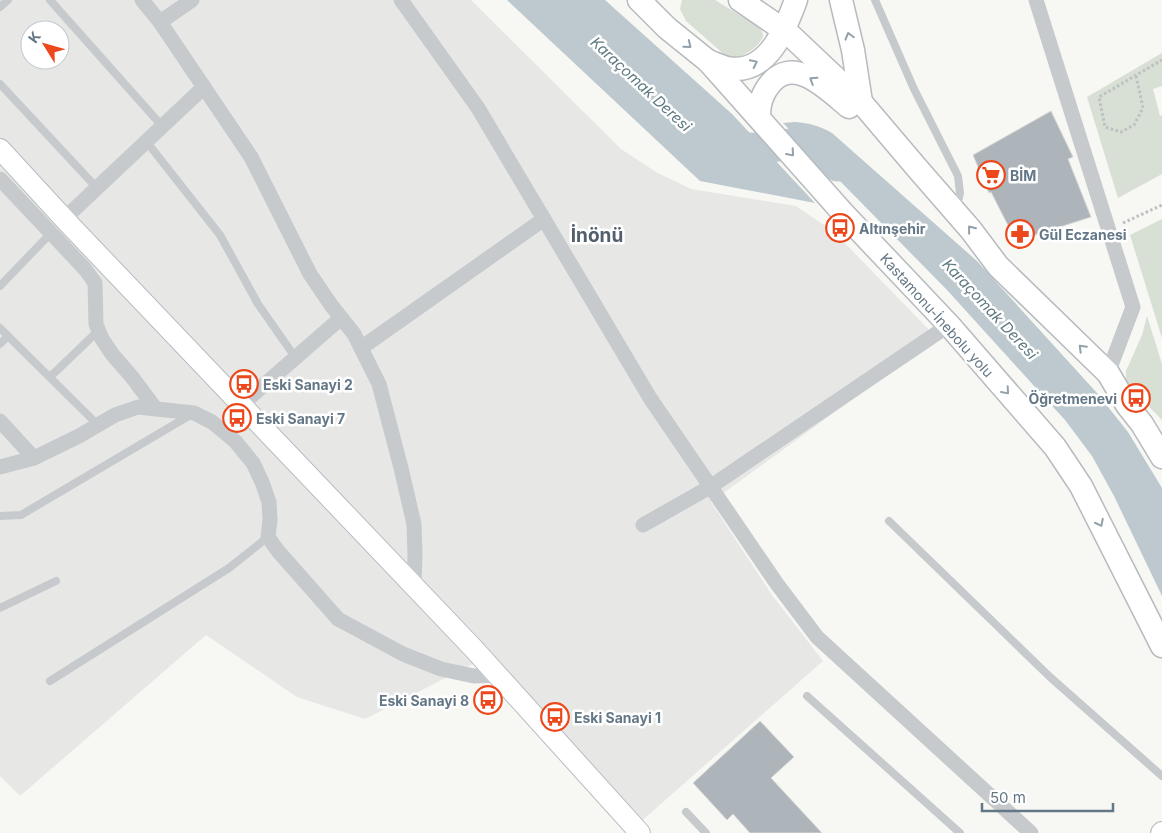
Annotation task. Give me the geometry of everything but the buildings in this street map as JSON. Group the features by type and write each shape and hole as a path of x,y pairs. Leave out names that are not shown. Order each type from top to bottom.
{"main road":[{"name":"Kastamonu-İnebolu yolu","path":"638,0 708,61 843,213 949,325 1060,455 1080,486 1162,646"},
{"path":"663,0 668,28"},
{"path":"740,0 785,30 861,102 972,230 998,266 1108,373 1162,457"},
{"path":"708,61 727,68 741,68 755,64 768,55 785,30 796,0"},
{"path":"841,0 853,50 861,102"},
{"path":"758,116 764,92 773,82 786,73 796,72 810,77 851,108 917,168"},
{"path":"0,149 58,226 241,405 498,675 640,833"}],"street":[{"path":"142,0 160,22 250,157 310,274 354,334 382,393 414,524 414,586"},
{"path":"160,22 192,0"},
{"path":"401,0 478,108 650,398 776,584 817,637 1031,833"},
{"path":"1036,0 1133,307 1108,373"},
{"path":"58,226 204,87"},
{"path":"0,179 58,226 95,284 96,324 102,340 155,408"},
{"path":"361,348 544,219"},
{"path":"241,405 341,318"},
{"path":"643,525 710,487 949,325"},
{"path":"0,468 34,458 115,415 138,407 194,413 212,422 235,441 253,463 269,502 270,520 268,537 278,552 338,619 403,654 441,669 474,676 498,675"},
{"path":"0,421 34,458"}],"lane":[{"path":"0,7 8,0"},
{"path":"50,0 162,126"},
{"path":"875,0 914,89 958,176 960,194 955,211"},
{"path":"0,84 97,188"},
{"path":"146,141 220,235 258,304 295,358"},
{"path":"0,286 58,226"},
{"path":"0,328 98,425"},
{"path":"50,377 98,331"},
{"path":"0,344 8,336"},
{"path":"0,516 21,516 194,413"},
{"path":"888,520 1050,677 1162,776"},
{"path":"50,681 229,568 268,537"},
{"path":"0,608 56,581"},
{"path":"808,696 960,833"},
{"path":"686,812 706,833"}],"path":[{"path":"1136,76 1143,108 1134,125 1121,132 1105,127 1099,97 1162,60"},
{"path":"1108,230 1162,205"}],"shaded area":[{"path":"0,0 471,0 621,149 656,172 691,189 796,206 834,232 937,338 711,502 772,595 823,661 637,825 483,659 365,719 297,697 206,635 20,796 0,776"},
{"path":"682,0 715,0 759,27 763,34 760,42 742,56 733,58 726,56 686,21 680,9"},
{"path":"1162,53 1162,86 1153,89 1160,116 1162,115 1162,174 1118,198 1087,97"},
{"path":"1162,219 1162,338 1130,235"},
{"path":"1147,316 1162,364 1162,420 1132,389 1126,379 1126,371 1142,335"}],"water":[{"path":"507,0 605,0 732,114 815,203 700,181"},
{"path":"795,122 814,125 832,133 977,261 1097,393 1128,432 1162,488 1162,596 1114,496 1092,456 1065,420 948,291 783,123"}],"waterway":[{"name":"Karaçomak Deresi","path":"721,144 758,148 805,144 818,149 838,166"}],"place":[{"name":"BİM","path":"991,175"},
{"name":"Altınşehir","path":"840,228"},
{"name":"Gül Eczanesi","path":"1020,234"},
{"name":"Eski Sanayi 2","path":"244,384"},
{"name":"Öğretmenevi","path":"1136,398"},
{"name":"Eski Sanayi 7","path":"237,418"},
{"name":"Eski Sanayi 8","path":"488,700"},
{"name":"Eski Sanayi 1","path":"555,717"}],"district":[{"name":"İnönü","path":"597,235"}]}
